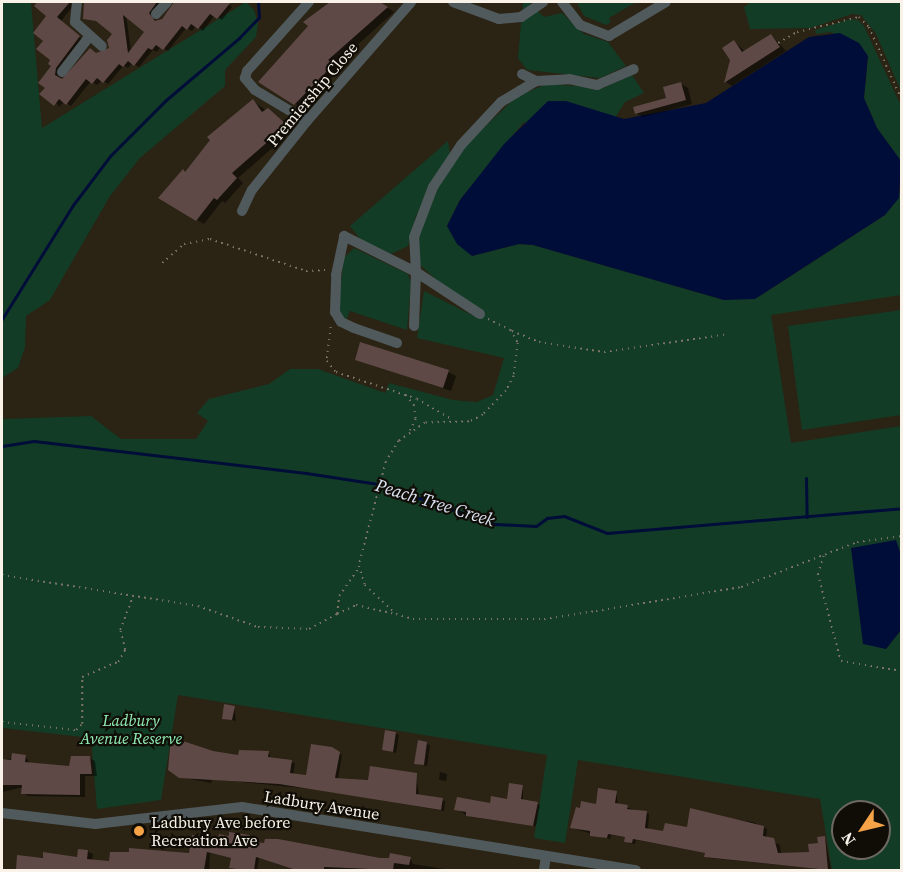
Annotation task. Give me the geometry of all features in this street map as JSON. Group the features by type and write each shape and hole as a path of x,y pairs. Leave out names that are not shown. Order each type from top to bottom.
{"street":[{"path":"77,2 75,22 89,37 102,46"},
{"path":"156,14 167,2"},
{"path":"307,122 255,90 245,78 247,71 309,2"},
{"name":"Premiership Close","path":"242,211 252,190 307,122 411,2"},
{"path":"453,2 499,19 521,17 543,2"},
{"path":"562,2 580,25 609,36 666,2"},
{"path":"62,72 89,37"},
{"path":"414,326 416,272 414,237 433,187 460,146 501,102 536,81 569,79 597,85 634,69"},
{"path":"522,74 536,81"},
{"path":"501,102 506,90"},
{"path":"398,343 341,322 335,312 338,262 344,236 416,272 480,314"},
{"name":"Ladbury Avenue","path":"2,813 95,824 242,807 636,870"},
{"path":"544,870 546,856"}],"path":[{"path":"778,43 797,32 859,17 869,27 902,100"},
{"path":"162,263 184,244 210,240 317,273 338,262"},
{"path":"335,312 327,361 336,372 406,395 453,420"},
{"path":"480,314 539,342 604,352 729,334"},
{"path":"337,614 339,596 359,566 386,462 399,441 425,423 453,420 469,422 483,416 506,391 518,358 518,343 512,330"},
{"path":"406,395 414,405 416,419 410,432"},
{"path":"2,575 198,606 258,627 309,629 356,605 413,619 544,618 741,587 857,542 902,536"},
{"path":"825,554 818,574 841,661 902,671"},
{"path":"359,566 365,585 396,614"},
{"path":"2,722 76,730 82,724 82,677 118,662 125,650 120,630 133,595"}],"green space":[{"path":"2,2 31,2 42,128 246,2 254,10 258,23 256,37 225,70 225,86 140,158 110,196 50,300 26,316 25,347 18,368 2,378"},
{"path":"523,2 529,2 544,17 562,13 584,34 608,42 626,66 600,78 527,70 518,58"},
{"path":"577,2 636,2 609,18 611,22 606,25 584,16"},
{"path":"751,2 901,2 901,91 876,34 861,15 852,14 811,28 750,29 744,7"},
{"path":"850,19 858,20 864,26 901,106 901,161 877,128 864,98 868,57 859,43 830,32 816,34 815,30"},
{"name":"Ladbury Avenue Reserve","path":"632,75 644,93 625,102 615,118 591,112 523,123 460,200 447,226 472,256 519,244 533,245 724,300 763,294 885,215 901,190 901,295 771,315 791,443 901,426 901,555 895,540 886,649 901,630 901,870 832,870 820,799 578,760 565,843 534,838 547,755 178,695 161,800 97,809 91,738 2,728 2,419 91,416 121,439 196,439 208,421 197,413 209,399 269,384 290,369 318,369 385,393 389,383 453,400 477,402 493,395 504,358 417,338 424,291 480,319 419,264 417,242 438,184 466,145 517,96 547,84 603,88"},
{"path":"448,141 450,153 416,216 408,246 391,254 361,240 350,226"},
{"path":"354,248 408,274 411,283 407,330 350,311 346,320 341,315 338,307 344,258"},
{"path":"901,310 901,415 802,430 788,326"}],"water":[{"path":"840,33 859,43 868,56 864,98 877,128 901,161 899,198 885,215 755,299 724,300 533,245 519,244 472,256 457,244 447,226 460,200 504,144 548,101 566,101 624,119 706,103 809,37"},
{"path":"896,540 901,555 901,630 886,649 863,644 851,548"}],"building":[{"path":"37,2 70,2 57,17 80,36 56,68 55,75 62,79 90,48 96,53 109,48 107,40 112,34 96,21 83,19 84,2 157,2 149,13 155,21 162,19 174,2 231,2 217,19 210,14 198,29 191,24 187,30 182,26 163,50 156,45 152,50 148,48 134,66 128,61 123,67 119,64 103,83 97,78 92,84 86,79 66,105 59,99 54,106 39,94 45,88 38,83 51,66 48,64 50,60 36,49 43,41 33,33 46,16 34,6","holes":["123,15 144,32 128,53"]},
{"path":"330,2 380,2 388,7 328,60 334,64 294,105 258,82 308,26 303,22"},
{"path":"771,34 780,47 724,83 730,60 722,48 734,40 742,52"},
{"path":"681,82 686,100 635,114 633,107 666,98 663,87"},
{"path":"253,99 262,112 268,108 287,125 232,173 237,178 217,200 214,198 196,221 158,198 183,169 185,172 210,140 207,137"},
{"path":"360,342 449,370 443,388 355,360"},
{"path":"224,704 235,706 232,720 222,719"},
{"path":"385,730 396,732 393,752 382,750"},
{"path":"171,737 213,751 238,755 239,750 269,751 268,757 292,760 290,773 306,775 311,744 332,747 340,752 335,778 368,780 370,766 417,773 416,794 443,798 441,810 279,784 179,778 168,770"},
{"path":"418,740 427,742 424,765 414,764"},
{"path":"12,753 26,755 25,762 69,766 71,756 90,756 92,774 80,774 80,795 21,794 22,785 2,785 2,759 11,760"},
{"path":"509,783 523,785 521,799 538,802 533,826 466,816 466,812 454,810 457,797 490,803 491,796 507,799"},
{"path":"598,788 617,791 615,803 628,805 627,809 647,811 645,828 663,831 665,823 687,827 690,808 764,826 763,836 774,838 778,853 809,852 808,844 818,843 817,837 825,836 828,870 704,857 705,853 633,839 632,843 624,842 625,837 608,834 607,838 590,836 590,831 570,828 576,807 580,808 581,801 596,804"},
{"path":"229,832 250,835 249,841 264,843 265,839 278,839 380,858 389,858 390,853 411,857 409,865 394,863 393,870 324,867 324,870 296,870 256,857 254,870 243,870 229,868 231,858 207,852 204,870 16,870 17,855 43,858 43,852 77,857 78,849 88,850 87,859 109,861 110,852 129,852 129,848 189,853 192,835 218,839 219,834 229,836"}],"waterway":[{"path":"2,319 73,205 110,156 166,100 239,38 259,17 258,2"},
{"name":"Peach Tree Creek","path":"2,446 34,441 306,473 378,484 495,524 536,526 547,518 564,516 607,533 902,508"},
{"path":"806,478 807,517"}],"place":[{"name":"Ladbury Ave before Recreation Ave","path":"139,831"}]}
